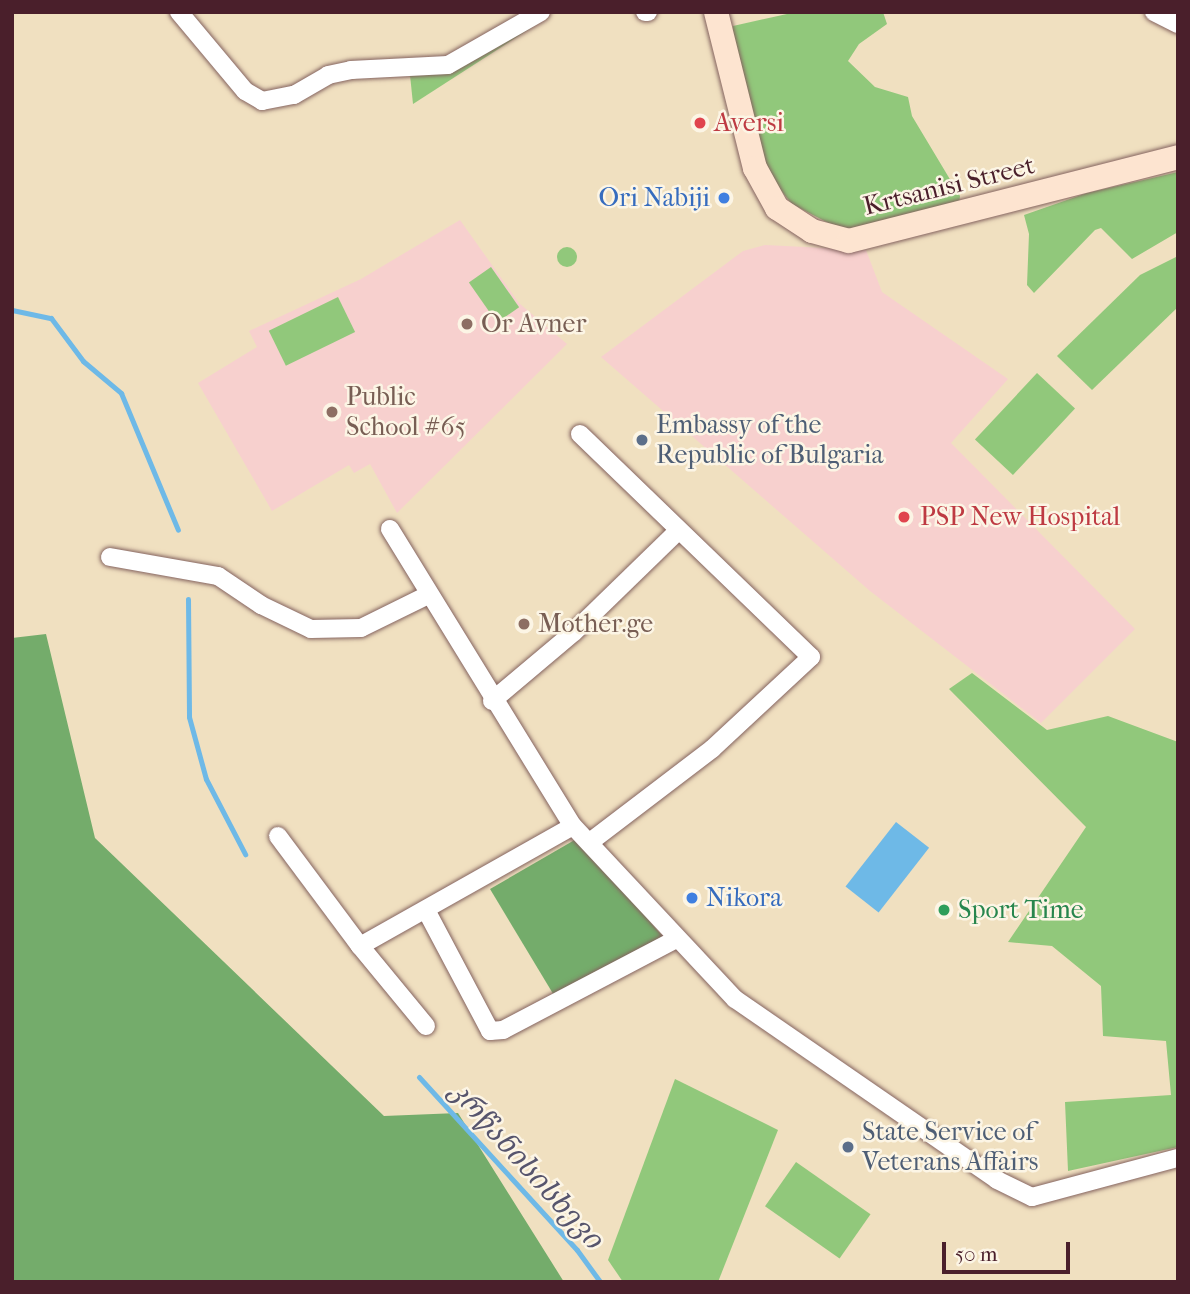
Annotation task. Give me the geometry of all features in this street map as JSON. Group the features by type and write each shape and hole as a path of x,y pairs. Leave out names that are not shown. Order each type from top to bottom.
{"street":[{"path":"179,12 245,90 262,101 294,95 328,75 351,70 448,65 541,12"},
{"name":"Krtsanisi Street","path":"716,12 739,115 761,180 777,208 812,231 849,242 1178,157"},
{"path":"1154,12 1178,24"},
{"path":"580,434 811,657 712,749 590,842"},
{"path":"390,529 492,701 573,826 735,999 997,1180 1032,1197 1178,1158"},
{"path":"492,701 574,632 679,530"},
{"path":"110,557 218,576 261,605 312,629 361,628 428,595"},
{"path":"360,946 573,826"},
{"path":"278,836 360,946 426,1026"},
{"path":"426,910 490,1031 503,1030 676,939"}],"shaded area":[{"name":"Public School #65","path":"460,220 519,303 567,344 397,513 370,464 354,473 349,465 272,511 198,383 257,347 249,331 361,279"},
{"name":"PSP New Hospital","path":"765,245 866,250 882,292 1008,379 951,443 1135,629 1041,723 870,591 601,357 743,251"}],"green space":[{"path":"796,12 883,12 887,24 859,44 848,61 875,87 908,97 912,116 960,196 959,204 855,229 836,227 792,204 766,172 732,39 733,26"},
{"path":"550,13 545,19 413,104 410,75"},
{"path":"1178,172 1178,232 1132,259 1101,228 1095,230 1034,293 1027,285 1029,234 1024,215 1087,193"},
{"path":"567,247 574,250 577,257 574,264 567,267 560,264 557,257 560,250"},
{"path":"1178,256 1178,307 1092,390 1057,356 1140,275"},
{"path":"491,267 519,307 497,323 469,282"},
{"path":"338,297 355,332 286,366 269,331"},
{"path":"1037,373 1075,408 1013,475 975,440"},
{"path":"46,634 95,838 384,1116 458,1113 564,1282 12,1282 12,638"},
{"path":"972,673 1047,730 1108,716 1178,742 1178,1147 1068,1171 1065,1102 1171,1095 1166,1041 1103,1036 1101,986 1052,946 1008,942 1086,827 949,689"},
{"path":"578,838 664,938 555,997 490,889"},
{"path":"675,1079 778,1130 718,1282 623,1282 608,1260"},
{"path":"796,1162 871,1214 840,1258 765,1206"}],"water":[{"path":"896,822 929,848 879,912 846,887"}],"waterway":[{"name":"კრწანისისხევი","path":"12,310 51,318 83,361 121,393 178,530"},
{"name":"კრწანისისხევი","path":"188,599 189,717 206,779 245,854"},
{"name":"კრწანისისხევი","path":"419,1077 577,1250 600,1282"}],"place":[{"name":"Aversi","path":"700,123"},
{"name":"Ori Nabiji","path":"724,198"},
{"name":"Or Avner","path":"467,324"},
{"name":"Public School #65","path":"332,412"},
{"name":"Embassy of the Republic of Bulgaria","path":"642,440"},
{"name":"PSP New Hospital","path":"904,517"},
{"name":"Mother.ge","path":"524,624"},
{"name":"Nikora","path":"692,898"},
{"name":"Sport Time","path":"944,910"},
{"name":"State Service of Veterans Affairs","path":"848,1147"}]}
